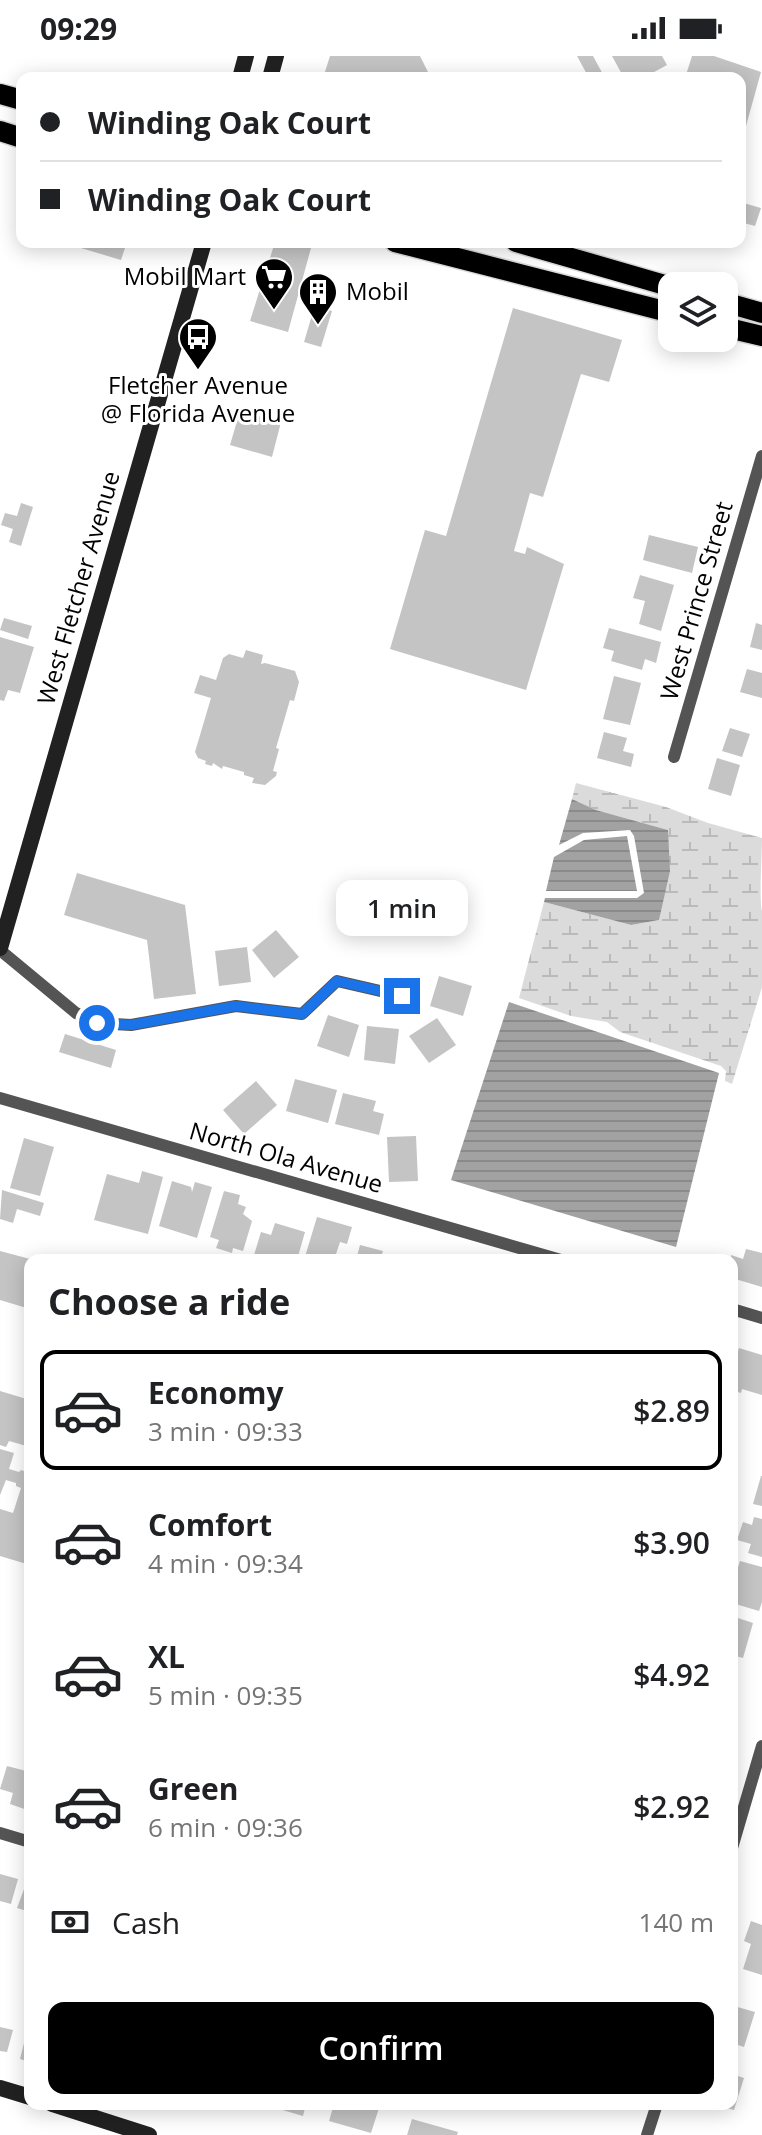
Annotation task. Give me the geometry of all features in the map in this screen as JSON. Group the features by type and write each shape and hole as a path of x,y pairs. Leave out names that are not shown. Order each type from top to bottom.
{"main road":[{"name":"West Fletcher Avenue","path":"0,949 202,248"},
{"path":"418,248 658,309"},
{"path":"537,248 658,283"},
{"path":"738,306 762,313"},
{"path":"738,330 762,336"},
{"path":"0,2088 24,2095"},
{"path":"71,2110 149,2135"}],"street":[{"name":"West Prince Street","path":"674,757 762,456"},
{"path":"0,949 76,1013 97,1023 131,1025 236,1006 302,1014 337,981 402,996"},
{"name":"North Ola Avenue","path":"0,1098 540,1254"},
{"path":"738,1311 762,1318"},
{"path":"738,1828 762,1746"},
{"path":"747,1798 762,1803"},
{"path":"0,1833 24,1840"},
{"path":"647,2135 655,2110"}],"green space":[{"path":"576,783 666,807 762,838 762,987 732,1084 725,1081 726,1071 721,1066 620,1032 607,1022 571,1016 519,998 544,902 631,925 659,920 668,830 596,810 572,799"}],"shaded area":[{"path":"572,799 596,810 668,830 670,871 659,920 631,925 544,902 545,898 637,898 644,893 634,836 630,830 583,833 559,845"},
{"path":"627,836 637,891 546,891 554,857 584,840"},
{"path":"509,1002 719,1073 676,1247 451,1180"}],"building":[{"path":"330,56 420,56 428,72 325,72"},
{"path":"577,56 593,56 602,72 586,72"},
{"path":"612,56 662,56 667,65 654,72 621,72"},
{"path":"692,56 714,56 761,72 746,126 746,72 687,72"},
{"path":"746,204 761,208 755,226 746,224"},
{"path":"81,248 125,248 121,260"},
{"path":"273,248 311,248 288,332 250,321"},
{"name":"Mobil","path":"315,305 332,311 321,347 304,342"},
{"path":"513,308 622,340 609,382 581,374 543,497 530,493 514,551 525,554 527,547 564,564 526,690 390,649 425,530 446,536"},
{"path":"240,411 281,422 272,457 230,445"},
{"path":"21,503 33,507 21,546 9,542 13,529 1,525 5,513 17,516"},
{"path":"649,535 698,547 692,573 643,560"},
{"path":"640,575 674,585 661,631 639,624 645,601 633,598"},
{"path":"4,618 32,626 28,639 0,630"},
{"path":"756,623 762,625 762,650 750,647"},
{"path":"609,628 661,642 656,663 645,659 642,670 611,661 614,651 603,648"},
{"path":"0,637 34,647 20,693 8,690 4,701 0,700"},
{"path":"246,650 263,655 261,664 295,671 299,682 294,701 290,700 276,748 279,749 273,771 277,772 276,776 265,785 252,783 254,778 244,775 244,772 223,766 222,769 213,763 212,766 205,764 206,761 198,758 195,752 211,698 194,693 200,675 216,680 223,658 229,654 243,658"},
{"path":"747,669 762,673 762,698 740,692"},
{"path":"614,676 641,683 630,725 603,719"},
{"path":"730,728 750,734 742,757 722,751"},
{"path":"604,732 627,738 623,751 634,754 631,767 597,758"},
{"path":"717,758 740,765 731,796 708,789"},
{"path":"77,873 185,905 196,994 154,999 147,940 64,915"},
{"path":"276,930 299,957 274,978 252,950"},
{"path":"247,947 251,982 219,986 215,951"},
{"path":"439,976 472,986 463,1016 430,1006"},
{"path":"328,1015 359,1025 349,1057 317,1046"},
{"path":"437,1018 456,1045 429,1063 409,1036"},
{"path":"367,1026 399,1029 395,1064 364,1060"},
{"path":"65,1034 116,1050 111,1068 59,1052"},
{"path":"295,1079 337,1090 328,1123 286,1111"},
{"path":"256,1081 277,1105 244,1134 223,1110"},
{"path":"343,1093 376,1101 373,1111 384,1114 379,1135 335,1124"},
{"path":"416,1136 418,1181 389,1182 387,1137"},
{"path":"24,1138 54,1147 40,1196 10,1188"},
{"path":"142,1171 163,1177 148,1234 94,1220 107,1174 139,1183"},
{"path":"172,1181 191,1187 192,1192 195,1182 212,1187 197,1238 159,1226"},
{"path":"2,1190 44,1203 40,1216 17,1209 13,1223 0,1219"},
{"path":"224,1191 240,1195 238,1204 246,1207 243,1214 252,1221 243,1251 233,1248 232,1253 216,1248 219,1240 210,1237"},
{"path":"317,1217 352,1227 347,1244 340,1242 336,1254 306,1254"},
{"path":"275,1223 305,1232 299,1254 254,1254 261,1232 271,1235"},
{"path":"360,1245 383,1251 382,1254 358,1254"},
{"path":"746,1249 762,1253 762,1287 738,1280 738,1257 743,1259"},
{"path":"0,1251 24,1257 24,1307 0,1300"},
{"path":"739,1348 762,1355 762,1395 742,1389 741,1393 738,1392"},
{"path":"0,1391 24,1398 24,1445 9,1441 6,1447 0,1445"},
{"path":"0,1449 14,1453 9,1469 24,1471 24,1563 0,1556 0,1509 13,1513 21,1488 6,1480 0,1495"},
{"path":"762,1476 762,1506 753,1504"},
{"path":"754,1517 762,1519 762,1557 748,1553 751,1544 738,1540 743,1522 752,1525"},
{"path":"740,1561 762,1567 759,1611 738,1605"},
{"path":"738,1618 753,1623 743,1658 738,1657"},
{"path":"7,1766 24,1770 24,1809 10,1804 13,1793 0,1789"},
{"path":"0,1874 18,1879 11,1904 0,1901"},
{"path":"24,1889 24,1910 17,1908"},
{"path":"751,1921 762,1925 762,1975 743,1969 751,1944 744,1941"},
{"path":"738,2007 755,2012 744,2047 738,2045"},
{"path":"0,2027 13,2030 7,2052 0,2051"},
{"path":"738,2076 744,2078 738,2097"},
{"path":"282,2110 304,2110 303,2116"},
{"path":"332,2110 378,2110 371,2133 329,2121"},
{"path":"412,2119 458,2132 457,2135 407,2135"}],"place":[{"name":"Mobil Mart","path":"274,311"},
{"name":"Mobil","path":"318,326"},
{"name":"Fletcher Avenue @ Florida Avenue","path":"198,371"}],"route":[{"path":"97,1023 131,1025 236,1006 302,1014 337,981 402,996"}]}
